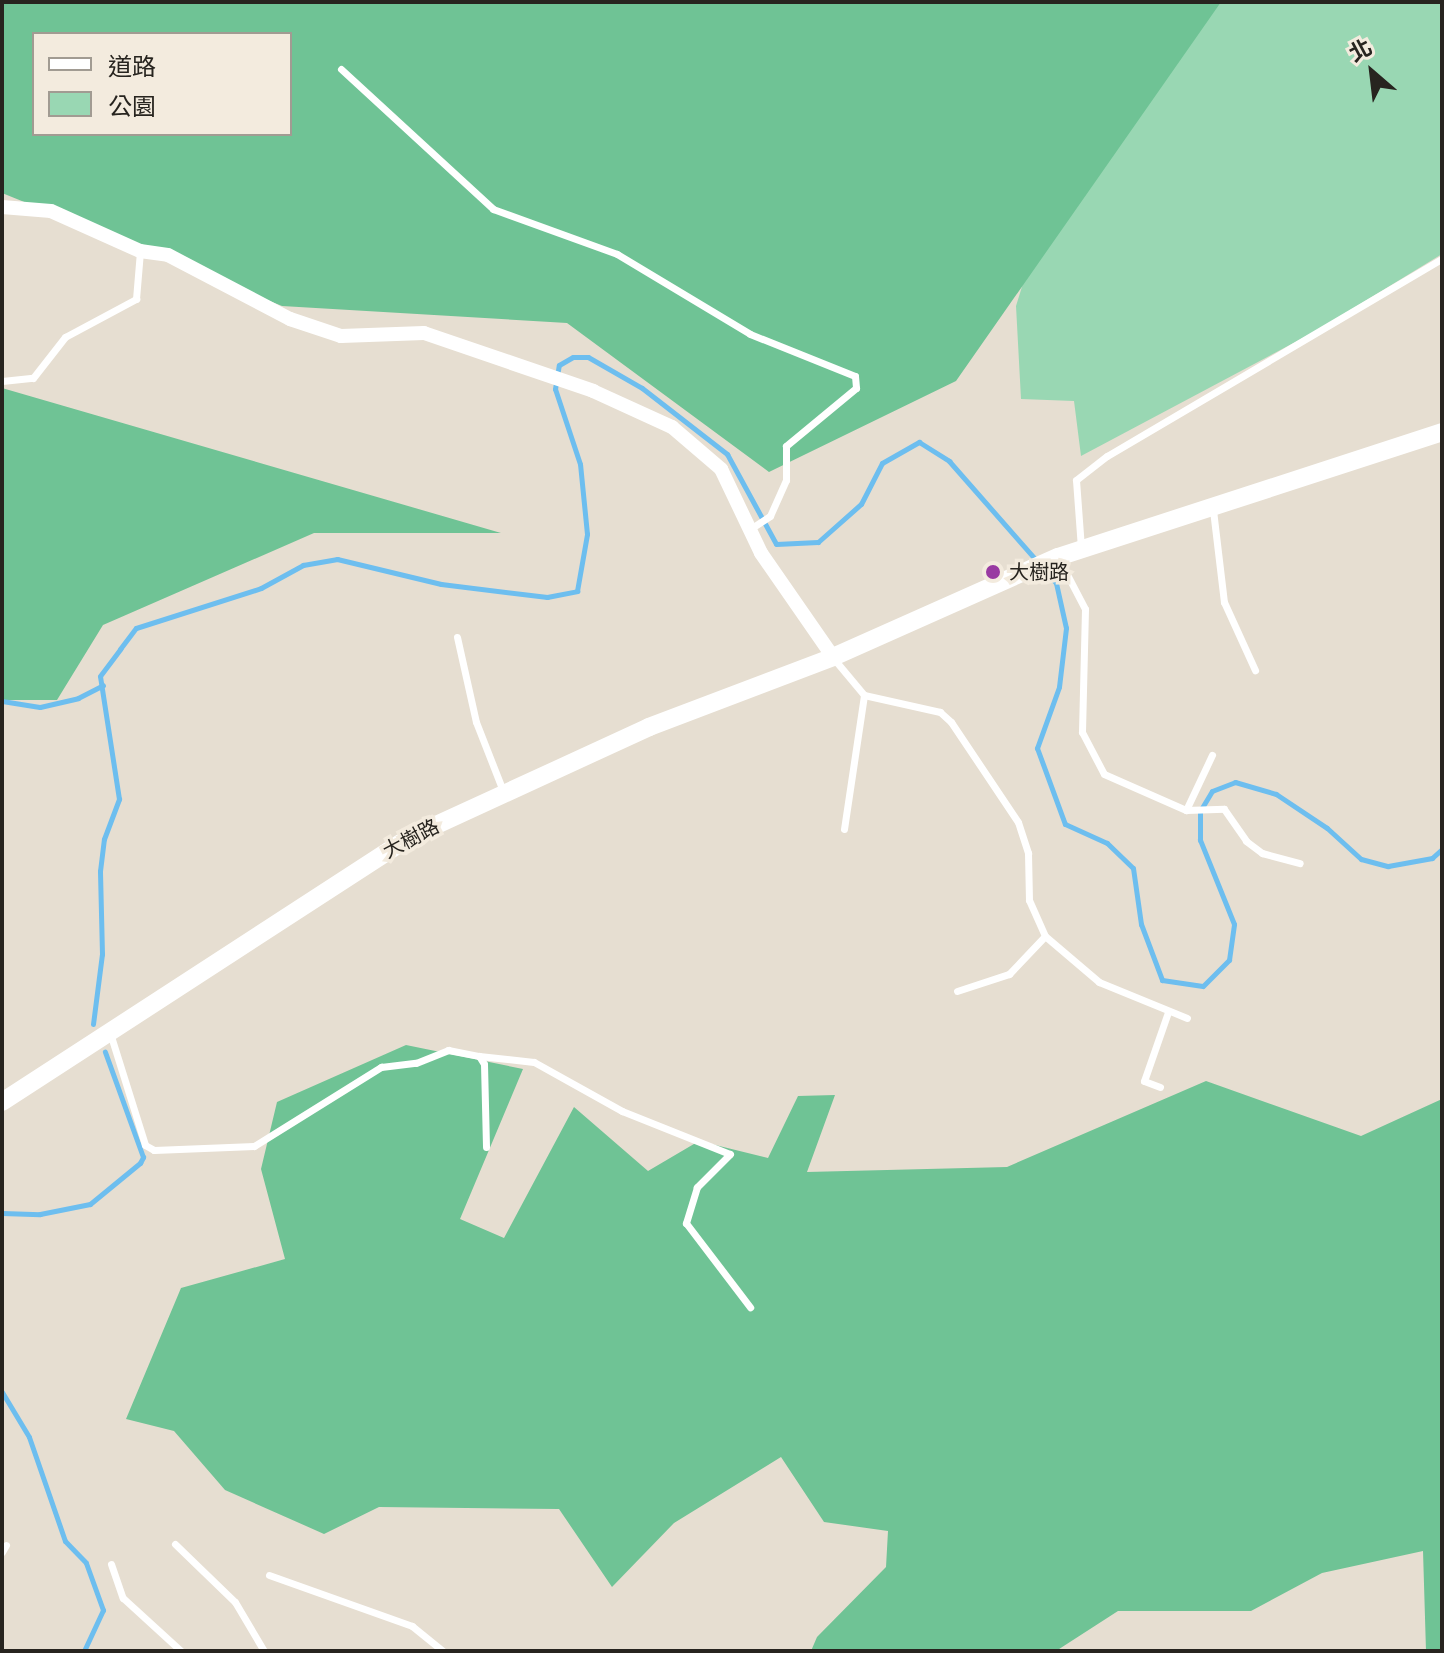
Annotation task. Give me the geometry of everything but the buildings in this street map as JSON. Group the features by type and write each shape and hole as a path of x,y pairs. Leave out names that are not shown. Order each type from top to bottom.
{"street":[{"path":"2,207 51,211 140,251 168,255 290,319 341,336 424,333 593,391 672,427 721,469 750,529 833,657"},
{"name":"大樹路","path":"2,1102 408,838 649,727 833,657 1058,557 1442,432"}],"lane":[{"path":"341,69 493,209 617,254 750,334 855,376 856,388 786,446 786,480 770,516 750,529"},
{"path":"2,381 33,378 65,337 136,299 140,251"},
{"path":"1081,550 1076,480 1107,456 1442,259"},
{"path":"1213,507 1224,602 1255,670"},
{"path":"1058,557 1085,609 1087,656 1080,704 1091,755 1104,774 1186,810 1224,809 1246,841 1262,853 1300,863"},
{"path":"457,637 476,722 505,794"},
{"path":"833,657 864,695 940,712 951,722 1018,822 1028,853 1029,900 1045,936 1099,982 1187,1018"},
{"path":"844,829 864,695"},
{"path":"1186,810 1212,755"},
{"path":"957,991 1009,974 1045,936"},
{"path":"1160,1087 1144,1081 1168,1012"},
{"path":"109,1031 145,1145 154,1150 254,1146 381,1067 416,1063 448,1050 534,1062 622,1111 730,1154 697,1187 686,1223 750,1307"},
{"path":"479,1056 484,1064 486,1147"},
{"path":"175,1544 235,1602 264,1651"},
{"path":"111,1564 123,1598 181,1651"},
{"path":"269,1575 412,1626 443,1651"}],"green space":[{"path":"2,2 1221,2 956,381 769,472 567,323 282,306 2,193"},
{"path":"1012,2 1442,2 1442,254 1316,331 1081,456 1074,401 1021,399 1016,306 1040,229"},
{"path":"2,388 501,533 314,533 103,625 57,700 2,700"},
{"path":"406,1045 523,1069 460,1219 504,1238 574,1107 648,1171 699,1141 768,1158 798,1096 835,1095 807,1172 1007,1167 1206,1081 1361,1136 1442,1099 1442,1651 1426,1651 1423,1551 1322,1573 1251,1611 1118,1611 1056,1651 811,1651 817,1637 886,1567 888,1531 824,1522 781,1457 674,1523 612,1587 559,1509 379,1507 324,1534 225,1490 174,1431 126,1419 181,1288 285,1259 261,1169 277,1102"}],"waterway":[{"path":"93,1024 102,954 100,871 104,839 119,799 100,676 136,628 261,588 303,565 337,559 441,584 547,597 577,591 587,534 580,464 555,389 559,365 573,357 588,357 642,388 727,454 776,544 818,542 861,504 882,463 919,442 949,461 1036,560"},
{"path":"1043,568 1056,583 1066,628 1059,687 1037,748 1065,824 1107,843 1133,868 1141,924 1162,980 1203,986 1229,960 1234,924 1200,840 1200,811 1212,791 1235,782 1276,794 1327,828 1361,859 1388,866 1432,858 1442,849"},
{"path":"2,701 40,707 78,698 103,685"},
{"path":"2,1213 40,1214 90,1204 140,1163 143,1157 105,1052"},
{"path":"2,1392 29,1437 65,1541 86,1563 103,1610 84,1651"}],"place":[{"name":"大樹路","path":"993,572"}]}
